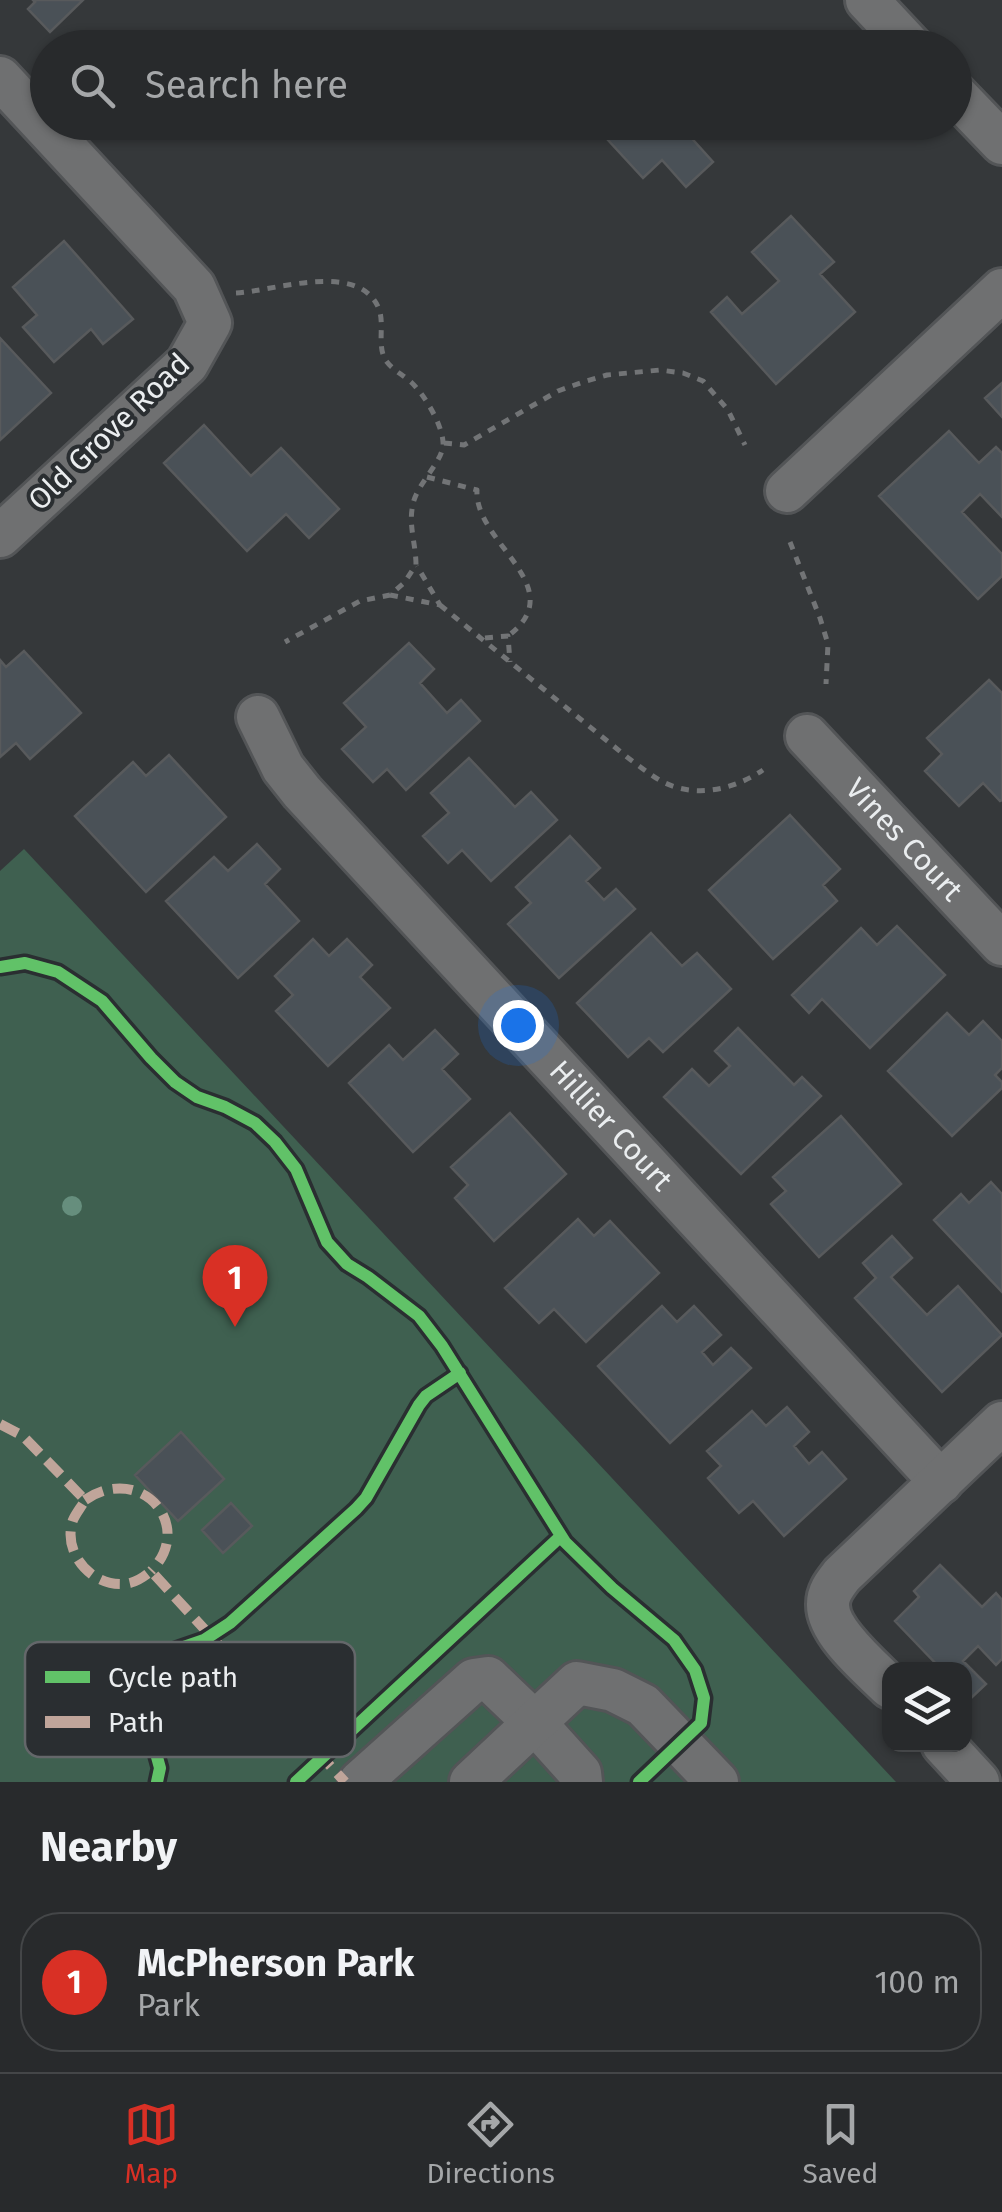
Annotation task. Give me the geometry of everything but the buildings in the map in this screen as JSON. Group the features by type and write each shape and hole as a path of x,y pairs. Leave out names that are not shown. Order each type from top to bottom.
{"street":[{"path":"867,0 895,30"},
{"name":"Old Grove Road","path":"0,78 30,110"},
{"path":"972,112 1002,143"},
{"name":"Old Grove Road","path":"0,536 187,364 210,323 194,287 58,140"},
{"path":"787,491 1002,290"},
{"name":"Hillier Court","path":"258,717 283,768 302,792 940,1482"},
{"name":"Vines Court","path":"807,736 1002,944"},
{"path":"882,1679 838,1633 830,1618 831,1590 1002,1423"},
{"path":"360,1782 474,1680 488,1678 580,1773 581,1782"},
{"path":"471,1782 577,1683 613,1690 643,1705 717,1782"},
{"path":"950,1752 978,1782"}],"path":[{"path":"242,292 344,282 375,300 381,314 382,353 386,362 422,394 444,444 418,486 411,523 416,565 440,605 456,620 658,780 699,791 724,789 763,770"},
{"path":"444,444 464,445 558,391 583,382 607,375 660,370 683,373 703,382 728,410 745,445"},
{"path":"425,476 477,490 480,512 528,587 531,603 519,628 508,636 482,638"},
{"path":"790,542 828,644 826,684"},
{"path":"390,595 416,565"},
{"path":"285,642 360,601 390,595 440,605"},
{"path":"508,636 510,662"}],"green space":[{"path":"24,849 896,1782 0,1782 0,871"}],"marked path":[{"path":"0,1424 23,1436 85,1500 73,1520 71,1533 72,1545 84,1567 93,1576 117,1584 133,1582 151,1571 216,1642"},
{"path":"85,1500 106,1490 125,1489 156,1504 165,1519 168,1536 151,1571"},
{"path":"322,1757 345,1782"}],"cycle path":[{"path":"0,967 25,963 58,972 102,1001 175,1082 197,1097 255,1123 275,1142 296,1169 327,1242 347,1264 419,1316 442,1346 565,1542 674,1640 695,1670 704,1698 701,1723 639,1782"},
{"path":"198,1642 230,1623 356,1509 419,1405 460,1373"},
{"path":"355,1727 561,1536"},
{"path":"157,1757 157,1782"},
{"path":"296,1782 323,1757"}],"place":[{"name":"McPherson Park","path":"235,1327"}]}
